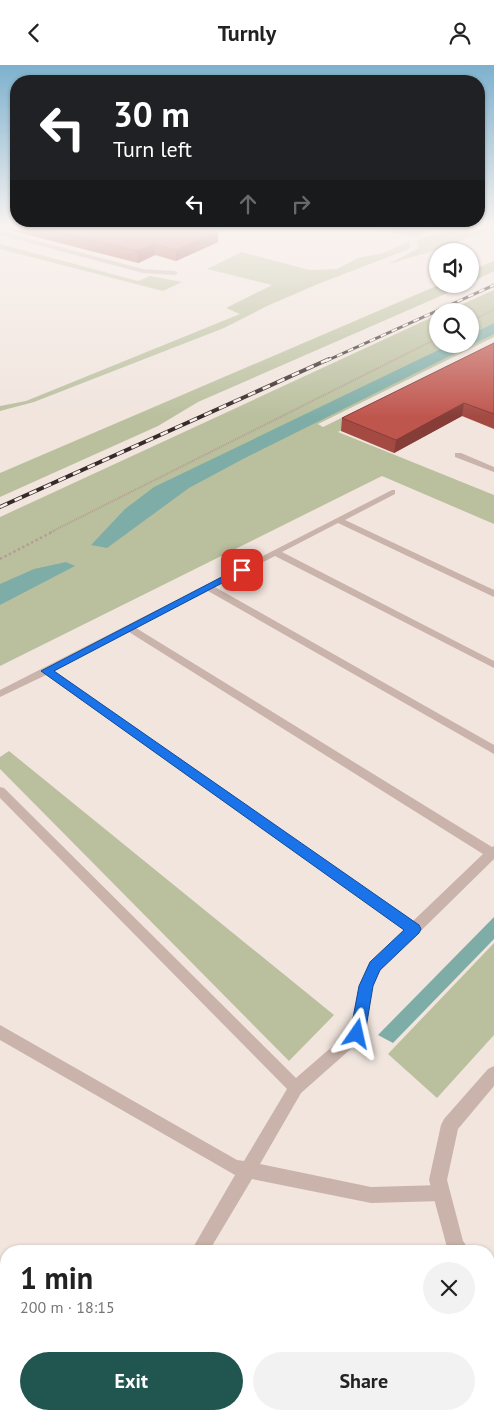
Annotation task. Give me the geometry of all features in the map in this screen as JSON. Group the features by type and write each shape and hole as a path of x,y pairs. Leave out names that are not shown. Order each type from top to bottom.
{"street":[{"path":"455,1245 438,1180 450,1125 494,1074"}],"lane":[{"path":"458,455 494,469"},
{"path":"0,694 392,493"},
{"path":"338,521 494,594"},
{"path":"276,553 494,665"},
{"path":"208,587 494,751"},
{"path":"130,628 493,852 375,967 366,986 357,1034 296,1089 204,1245"},
{"path":"46,671 414,929"},
{"path":"0,791 296,1089"},
{"path":"0,1032 234,1167 371,1195 442,1193"}],"path":[{"path":"479,317 494,309"},
{"path":"0,559 165,473 429,342"}],"green space":[{"path":"260,291 301,291 224,328 34,402 0,411 0,406 26,401 240,314 226,308"},
{"path":"424,291 447,293 198,402 158,426 0,497 0,473"},
{"path":"491,291 494,291 494,337 479,344 479,303 465,303"},
{"path":"429,319 429,353 462,353 318,424 323,427 455,362 467,364 494,353 338,432 494,495 494,524 382,476 0,666 0,517"},
{"path":"9,751 334,1015 289,1061 0,769 0,757"},
{"path":"494,943 494,1035 437,1098 388,1054"}],"water":[{"path":"494,323 494,334 479,341 479,330"},
{"path":"432,353 456,353 243,459 189,488 107,548 91,545 125,509 154,487"},
{"path":"66,562 75,566 0,605 0,584 34,569"},
{"path":"494,917 494,939 393,1043 378,1035"}],"building":[{"path":"494,343 494,414 464,403 396,440 342,418 474,353 479,353 479,350"}],"railway":[{"path":"326,361 480,291"},
{"path":"0,507 329,359"}],"route":[{"path":"242,570 46,671 414,929 375,967 366,986 357,1034"}]}
